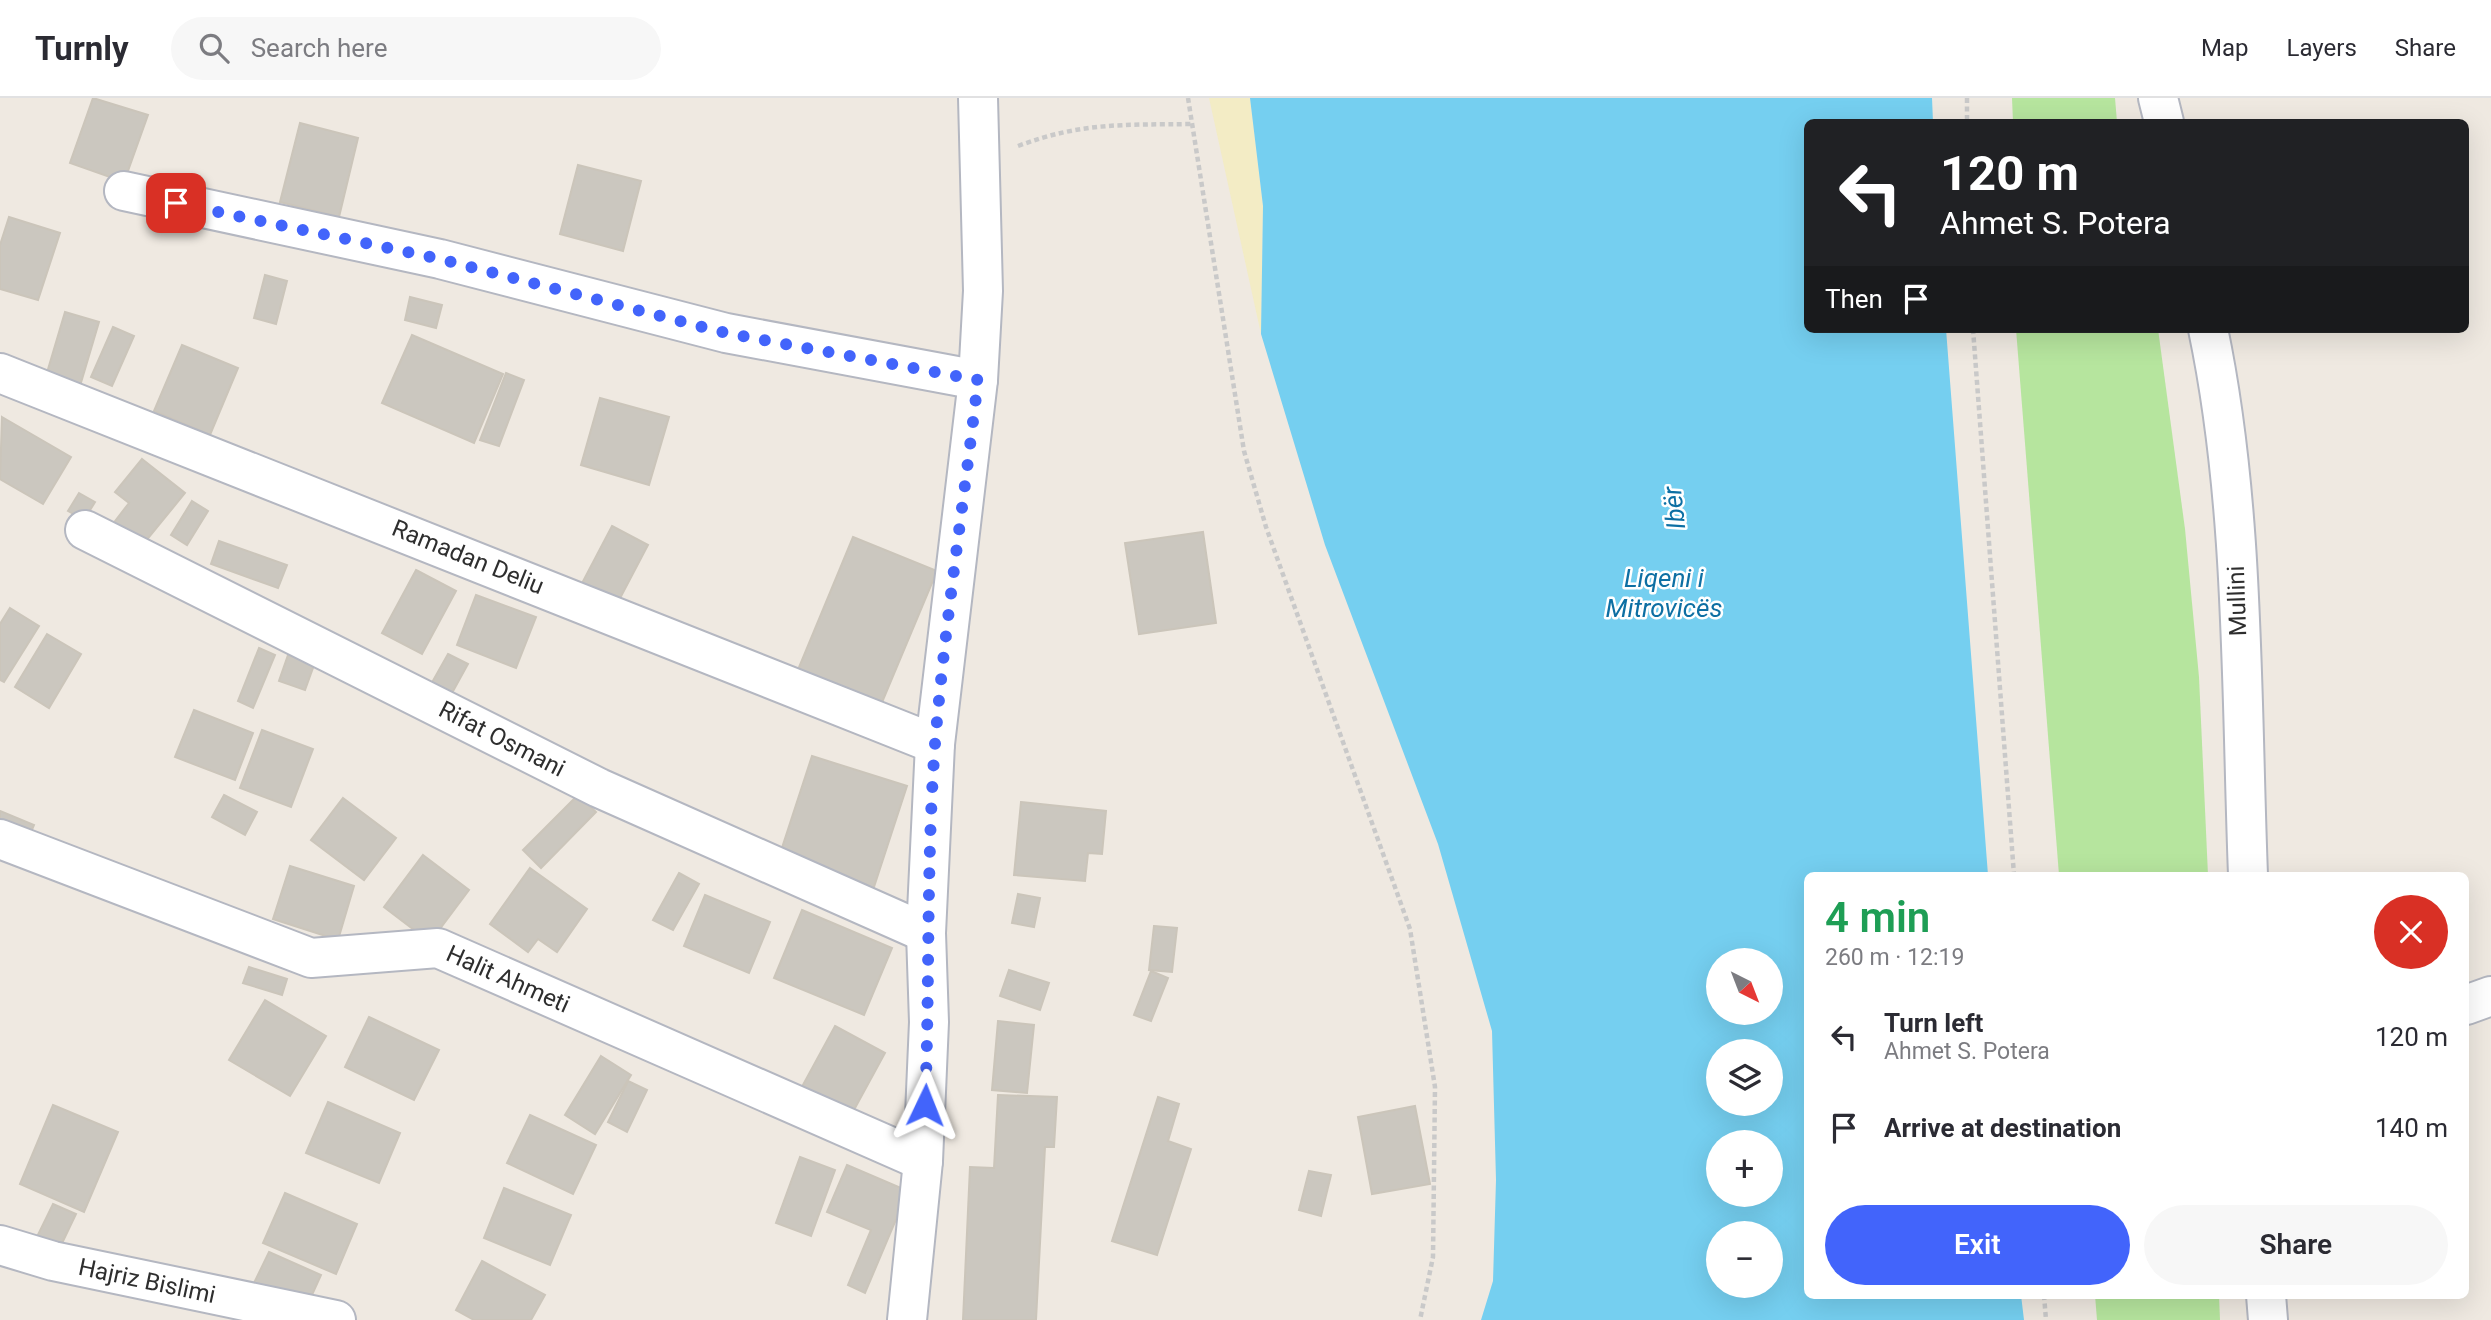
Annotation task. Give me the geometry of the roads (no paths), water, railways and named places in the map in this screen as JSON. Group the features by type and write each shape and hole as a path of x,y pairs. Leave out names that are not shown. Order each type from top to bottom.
{"street":[{"path":"907,1320 923,1161 929,1022 926,933 935,744 978,380 983,291 978,98"},
{"path":"2158,98 2163,119"},
{"path":"124,191 440,259 726,333 978,380"},
{"name":"Mullini","path":"2209,333 2215,364 2236,558 2248,872"},
{"name":"Ramadan Deliu","path":"0,373 935,744"},
{"name":"Rifat Osmani","path":"85,530 599,788 926,933"},
{"name":"Halit Ahmeti","path":"0,839 311,958 438,948 923,1161"},
{"path":"2469,1004 2491,996"},
{"name":"Hajriz Bislimi","path":"0,1245 53,1261 336,1320"},
{"path":"2266,1299 2268,1320"}],"water":[{"name":"Liqeni i Mitrovicës","path":"1250,98 1932,98 1933,119 1804,119 1804,333 1946,333 1988,872 1804,872 1804,1299 2021,1299 2024,1320 1481,1320 1493,1281 1496,1180 1492,1031 1438,844 1325,545 1261,334 1263,206"}],"water label":[{"name":"Ibër","path":"1674,508"}]}
